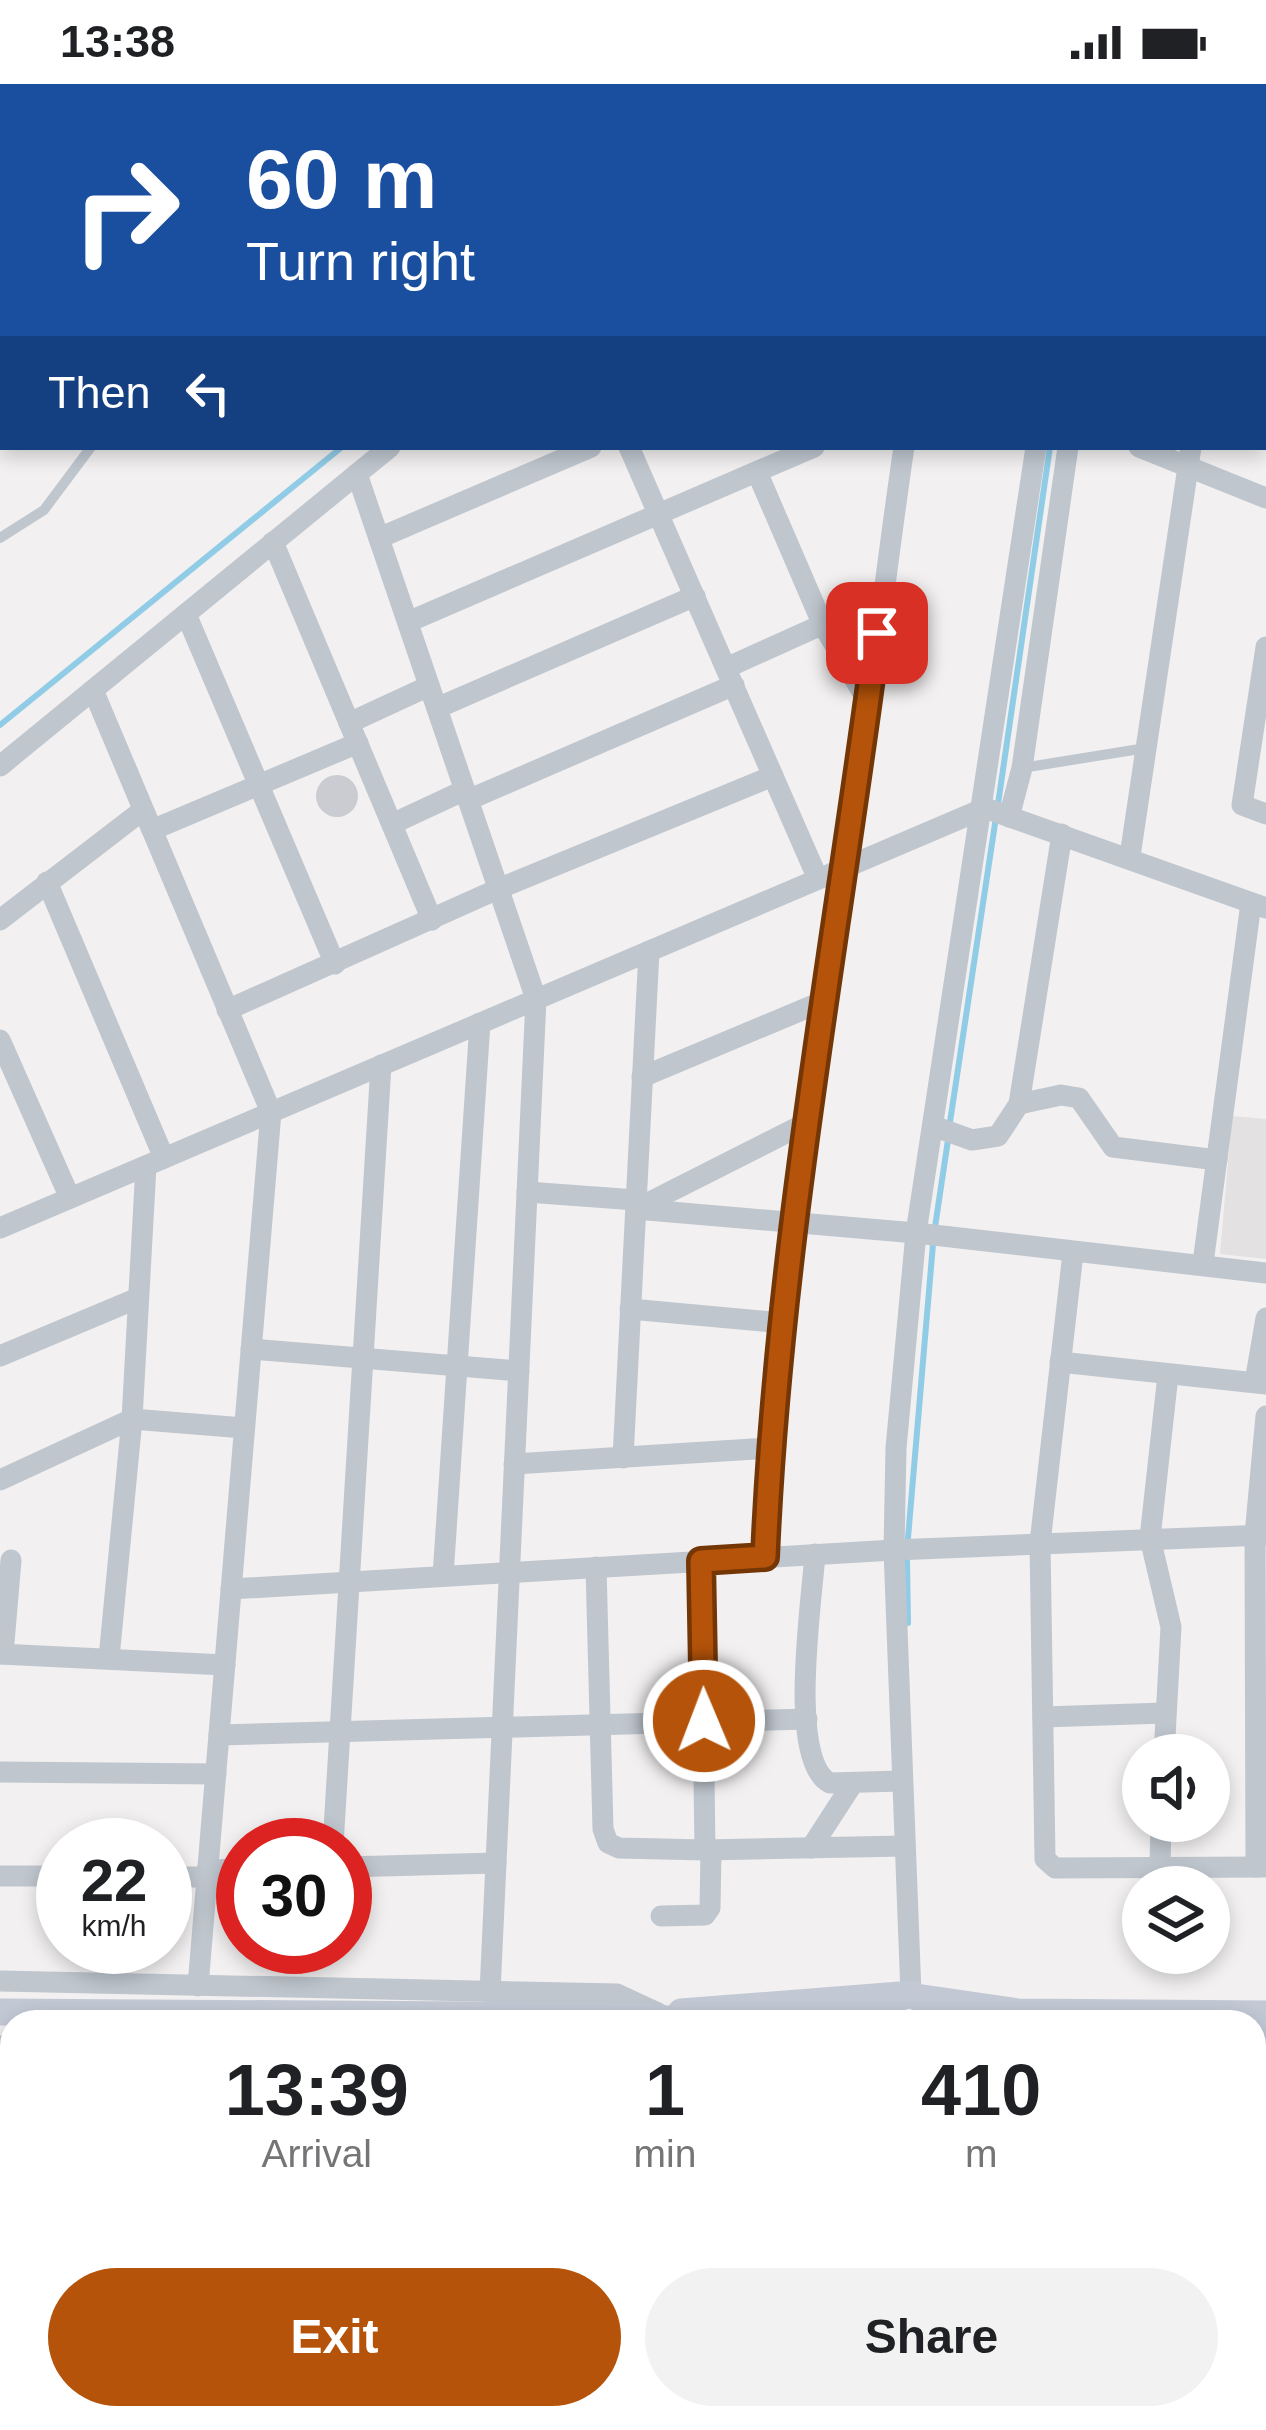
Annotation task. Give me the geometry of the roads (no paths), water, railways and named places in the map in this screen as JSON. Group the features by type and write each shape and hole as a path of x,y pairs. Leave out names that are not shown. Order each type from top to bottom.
{"street":[{"path":"0,766 386,450"},
{"path":"380,538 584,450"},
{"path":"630,450 818,878"},
{"path":"408,622 802,450"},
{"path":"765,1557 770,1448 806,1123 848,866 904,450"},
{"path":"917,2002 902,1781 894,1550 896,1448 916,1233 985,808 1036,450"},
{"path":"1009,817 1022,768 1068,450"},
{"path":"1154,450 1190,457 1266,498"},
{"path":"1130,856 1190,457"},
{"path":"757,472 823,625 868,702"},
{"path":"357,474 536,999 490,1992"},
{"path":"273,542 432,920"},
{"path":"437,708 694,596"},
{"path":"392,824 730,677 881,598"},
{"path":"186,614 335,964"},
{"path":"1266,647 1242,805 1266,814"},
{"path":"0,920 47,882 147,820 259,784 429,686"},
{"path":"93,690 271,1112 198,1986"},
{"path":"227,1010 498,889 773,776"},
{"path":"0,1228 985,808 1258,905 1203,1263"},
{"path":"933,1126 973,1140 998,1136 1019,1104 1062,834"},
{"path":"47,882 154,1162 138,1298 110,1658"},
{"path":"623,1459 649,951"},
{"path":"642,1077 826,1000"},
{"path":"443,1576 480,1023"},
{"path":"0,1040 70,1198"},
{"path":"335,1818 381,1065"},
{"path":"1019,1104 1061,1095 1079,1098 1113,1148 1217,1160"},
{"path":"0,1106 24,1096"},
{"path":"636,1204 806,1123"},
{"path":"527,1192 1266,1273"},
{"path":"1073,1253 1040,1543 1048,1865 1122,1866"},
{"path":"0,1357 138,1298"},
{"path":"630,1309 784,1323"},
{"path":"1060,1362 1261,1383 1266,1318"},
{"path":"251,1349 519,1371"},
{"path":"1164,1734 1171,1627 1150,1538 1168,1375"},
{"path":"1230,1867 1261,1867 1261,1535 1266,1416"},
{"path":"0,1480 132,1420 244,1428"},
{"path":"514,1464 770,1448"},
{"path":"231,1589 815,1554 1261,1535"},
{"path":"815,1554 807,1719 814,1770 830,1784 902,1781"},
{"path":"11,1560 1,1654 225,1665"},
{"path":"661,1916 705,1915 710,1907 701,1561"},
{"path":"596,1567 597,1724 603,1829 608,1843 708,1850 905,1846"},
{"path":"1043,1717 1165,1713"},
{"path":"219,1735 807,1719"},
{"path":"0,1772 216,1774"},
{"path":"811,1848 853,1783"},
{"path":"372,1866 496,1863"},
{"path":"192,1875 216,1873"},
{"path":"0,1876 36,1876"},
{"path":"0,1982 617,1994 646,2010"},
{"path":"884,2010 917,2002"},
{"path":"789,2010 917,2002 998,2010"}],"lane":[{"path":"0,538 44,510 89,450"},
{"path":"1022,768 1146,748"}],"waterway":[{"path":"0,725 338,450"},
{"path":"998,804 1050,450"},
{"path":"950,1122 996,817"},
{"path":"935,1227 948,1140"},
{"path":"908,1538 933,1244"},
{"path":"907,1561 908,1623"}]}
